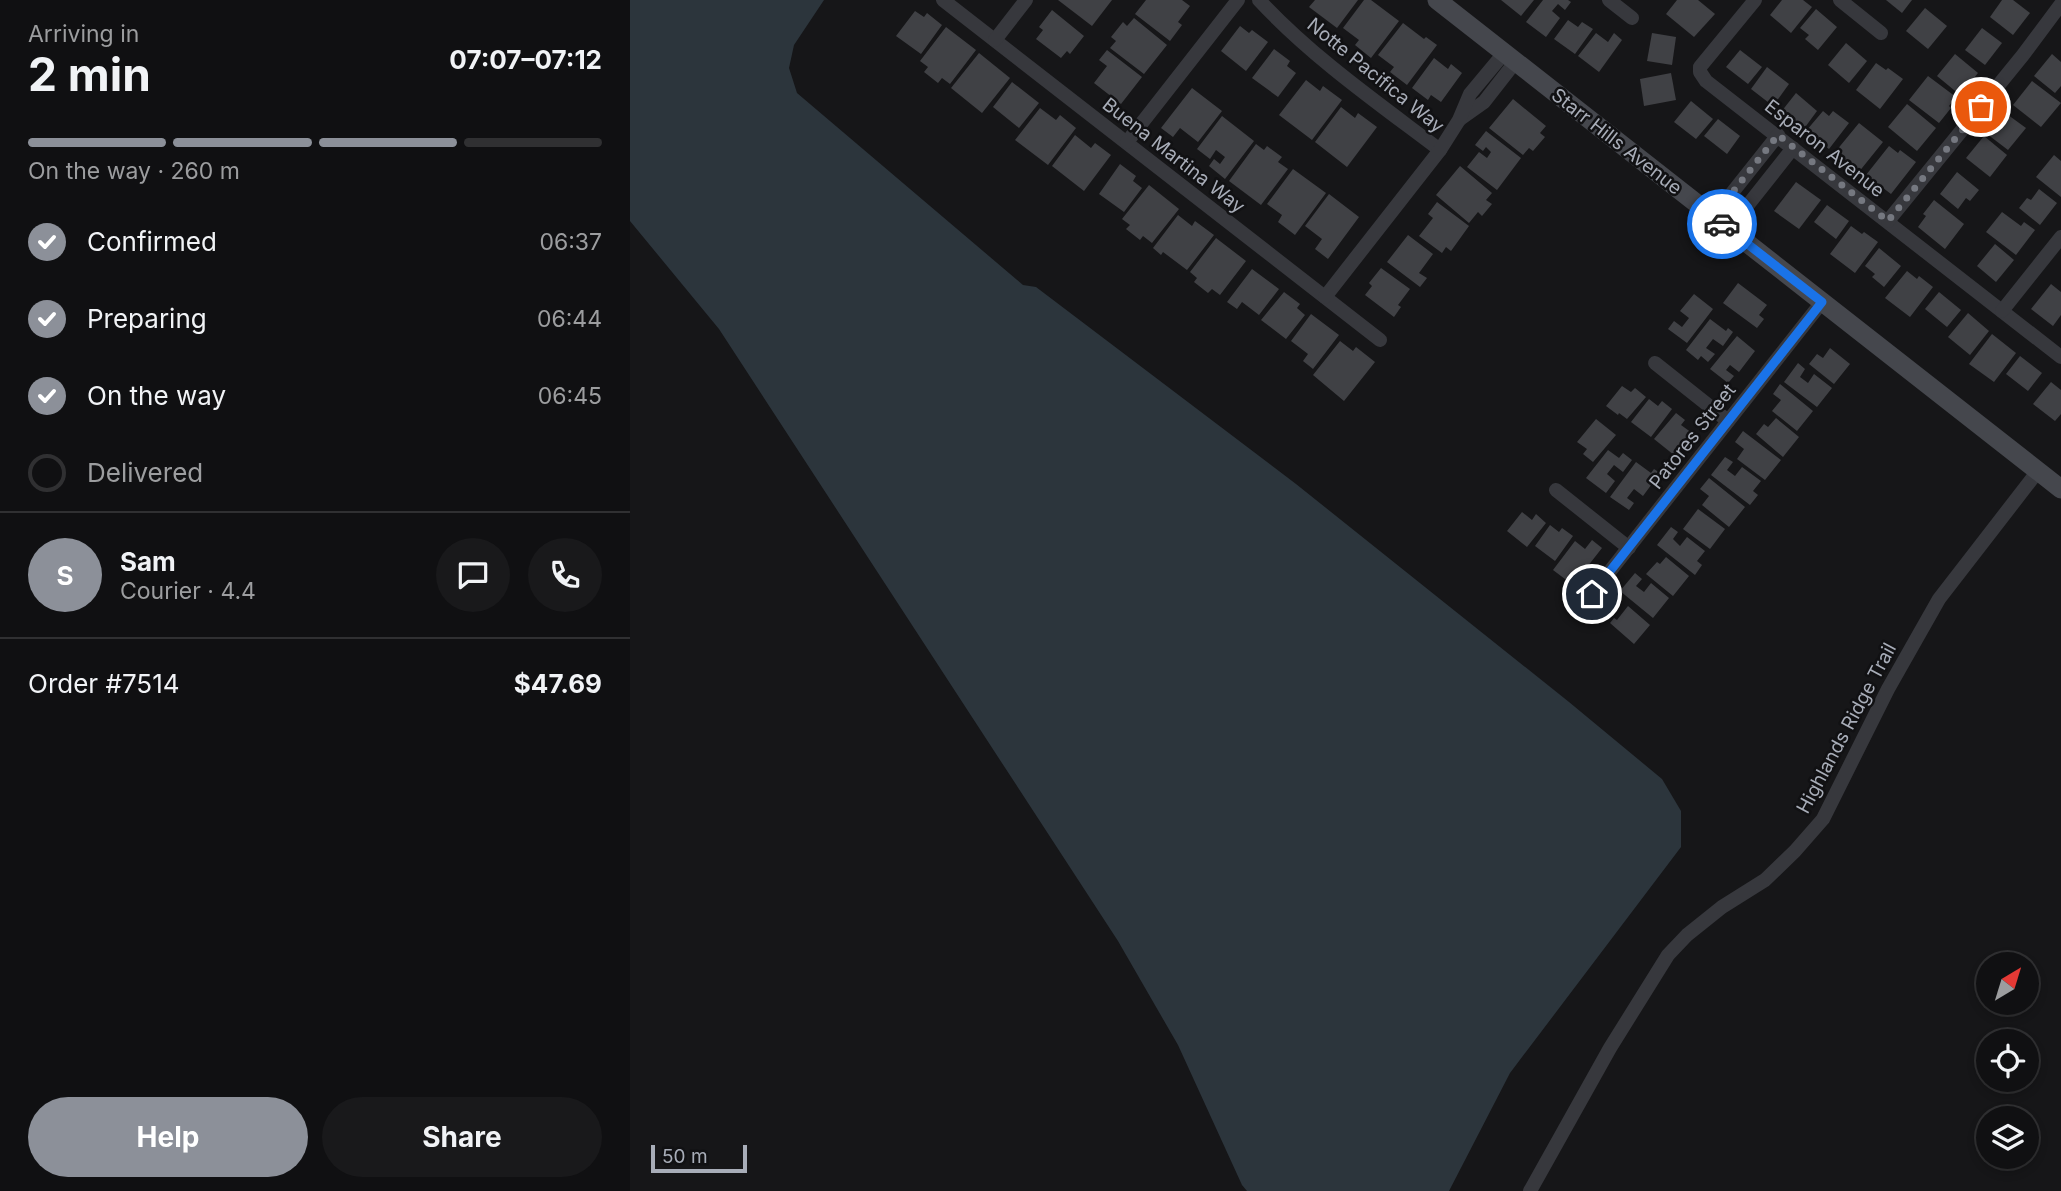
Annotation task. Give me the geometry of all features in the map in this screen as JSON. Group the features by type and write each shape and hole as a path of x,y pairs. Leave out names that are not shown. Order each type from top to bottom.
{"street":[{"name":"Buena Martina Way","path":"943,0 1380,340"},
{"path":"995,40 1026,0"},
{"path":"1127,142 1238,0"},
{"name":"Notte Pacifica Way","path":"1259,0 1313,51 1440,150"},
{"name":"Starr Hills Avenue","path":"1437,0 2061,489"},
{"path":"1609,0 1632,18"},
{"name":"Esparon Avenue","path":"1755,0 1702,64 1700,72 1706,81 2061,357"},
{"path":"1840,0 1881,33"},
{"path":"1888,221 2061,4"},
{"path":"1325,297 1440,150 1459,120 1484,102 1510,57"},
{"path":"1721,224 1724,203 1778,135"},
{"path":"1721,224 1740,215 1793,148"},
{"path":"2003,311 2061,237"},
{"name":"Patores Street","path":"1592,594 1822,302"},
{"path":"1655,363 1728,421"},
{"name":"Highlands Ridge Trail","path":"1530,1191 1610,1048 1668,955 1687,935 1722,907 1765,880 1823,819 1888,689 1939,599 2038,471"},
{"path":"1556,490 1629,548"}],"shaded area":[{"path":"630,0 824,0 794,45 789,68 797,93 1023,285 1036,287 1296,484 1662,779 1681,811 1681,847 1510,1073 1449,1191 1247,1191 1242,1185 1178,1045 1118,941 719,329 630,221"}],"building":[{"path":"1058,0 1112,0 1092,26"},
{"path":"1146,0 1182,0 1190,6 1178,22 1182,25 1170,41 1135,14"},
{"path":"1315,0 1358,0 1337,28 1309,7"},
{"path":"1364,0 1371,0 1399,21 1371,58 1355,45 1359,40 1343,28"},
{"path":"1501,0 1534,0 1521,16"},
{"path":"1543,0 1571,2 1565,10 1558,4 1552,11 1560,18 1546,37 1526,22"},
{"path":"1677,0 1698,0 1715,14 1694,37 1666,14"},
{"path":"1782,0 1803,0 1812,7 1791,33 1770,15"},
{"path":"1886,0 1912,0 1902,13"},
{"path":"2002,0 2013,0 2030,13 2013,35 1990,17"},
{"path":"1925,8 1947,26 1928,49 1906,31"},
{"path":"1816,9 1837,27 1818,50 1805,39 1809,35 1800,28"},
{"path":"1052,10 1084,36 1070,54 1067,51 1061,58 1036,39 1043,30 1039,27"},
{"path":"915,11 924,17 927,13 942,25 921,54 896,36"},
{"path":"1134,18 1167,45 1144,74 1110,48 1116,41 1111,37 1123,22 1127,26"},
{"path":"1568,20 1578,27 1582,22 1593,29 1575,54 1554,39"},
{"path":"1403,23 1437,45 1407,85 1390,72 1394,67 1378,55"},
{"path":"1240,26 1249,33 1252,30 1268,42 1246,71 1221,51"},
{"path":"946,27 976,50 950,84 942,78 938,83 924,72 928,67 920,61"},
{"path":"1982,28 2002,43 1985,65 1965,50"},
{"path":"1596,33 1608,42 1614,33 1622,40 1599,72 1578,56"},
{"path":"1652,33 1676,37 1672,65 1647,61"},
{"path":"1846,43 1867,61 1849,83 1828,65"},
{"path":"1274,49 1290,61 1287,66 1296,73 1278,97 1252,78"},
{"path":"1107,50 1142,77 1121,104 1094,83 1107,66 1099,60"},
{"path":"1740,50 1762,67 1748,84 1726,67"},
{"path":"979,53 1010,78 982,113 951,88"},
{"path":"1955,54 1978,73 1960,95 1937,76"},
{"path":"2052,54 2061,62 2061,86 2055,93 2034,76"},
{"path":"1434,58 1448,69 1451,64 1462,73 1441,102 1431,95 1428,100 1412,88"},
{"path":"1876,63 1903,79 1880,109 1856,90"},
{"path":"1767,67 1789,84 1773,106 1751,89"},
{"path":"1671,73 1676,100 1644,106 1640,79"},
{"path":"1928,76 1956,97 1939,123 1909,100"},
{"path":"1306,80 1320,91 1323,86 1342,100 1312,140 1279,115"},
{"path":"2032,81 2061,103 2041,127 2013,105"},
{"path":"1012,82 1039,103 1019,128 993,107"},
{"path":"1192,88 1222,111 1198,142 1180,128 1173,137 1161,128"},
{"path":"1796,93 1817,111 1803,130 1781,112"},
{"path":"1513,99 1546,126 1540,133 1545,137 1533,151 1529,148 1523,155 1489,128"},
{"path":"1691,101 1713,119 1696,139 1674,122"},
{"path":"1907,104 1936,128 1917,151 1888,127"},
{"path":"1341,107 1355,118 1358,113 1377,127 1347,167 1315,142"},
{"path":"1040,108 1056,120 1060,115 1076,128 1048,165 1015,140"},
{"path":"1823,111 1829,116 1833,111 1849,123 1829,149 1806,131"},
{"path":"2004,112 2026,128 2008,150 1987,134"},
{"path":"1222,116 1254,141 1225,179 1209,166 1214,159 1220,164 1225,157 1216,150 1210,159 1197,149"},
{"path":"1718,119 1740,136 1727,154 1704,136"},
{"path":"1859,123 1883,142 1858,173 1836,151"},
{"path":"1486,131 1521,158 1497,190 1467,167 1479,152 1487,158 1491,152 1486,147 1483,151 1475,145"},
{"path":"1075,135 1091,148 1095,143 1111,155 1084,191 1052,166"},
{"path":"1984,136 2007,155 1990,177 1966,158"},
{"path":"1256,144 1264,150 1267,146 1282,157 1278,162 1288,169 1261,205 1229,181"},
{"path":"1889,146 1898,153 1900,150 1916,162 1891,194 1866,175"},
{"path":"2054,155 2061,161 2061,197 2036,177"},
{"path":"1120,164 1136,176 1133,181 1142,188 1124,212 1099,194"},
{"path":"1460,166 1492,193 1486,200 1492,204 1482,216 1478,212 1469,223 1436,195"},
{"path":"1293,169 1326,193 1295,235 1278,222 1282,215 1267,204"},
{"path":"1957,172 1979,190 1970,201 1966,198 1958,209 1940,194"},
{"path":"1796,182 1821,200 1799,229 1774,211"},
{"path":"1149,185 1179,209 1152,243 1143,236 1140,240 1126,229 1130,225 1122,219"},
{"path":"2039,189 2057,203 2040,225 2019,208 2027,198 2031,200"},
{"path":"1329,194 1359,217 1328,259 1315,249 1322,239 1305,226"},
{"path":"1934,200 1964,224 1945,249 1918,227 1926,216 1923,214"},
{"path":"1437,202 1469,226 1451,251 1446,247 1442,253 1419,236 1433,218 1428,214"},
{"path":"1827,205 1849,221 1836,239 1814,222"},
{"path":"2002,212 2021,226 2024,222 2035,230 2016,255 1986,232"},
{"path":"1178,215 1192,226 1195,221 1214,235 1187,270 1153,248"},
{"path":"1851,226 1878,242 1855,273 1830,254"},
{"path":"1408,235 1433,254 1419,273 1427,278 1420,287 1387,262"},
{"path":"1216,238 1246,261 1220,295 1212,289 1208,293 1194,282 1197,278 1190,272"},
{"path":"1995,244 2014,260 1996,282 1977,266"},
{"path":"1879,248 1901,266 1884,287 1872,277 1875,274 1865,266"},
{"path":"1381,268 1410,289 1398,305 1401,307 1394,317 1365,295 1372,286 1369,283"},
{"path":"1252,269 1279,289 1259,315 1242,302 1237,309 1227,302"},
{"path":"1907,271 1933,287 1910,317 1885,298"},
{"path":"1738,283 1767,305 1759,315 1764,319 1757,328 1723,303"},
{"path":"2051,284 2061,292 2061,315 2053,326 2031,309"},
{"path":"1284,292 1300,304 1297,308 1305,315 1286,339 1261,320"},
{"path":"1939,292 1961,310 1947,327 1925,309"},
{"path":"1694,294 1713,309 1687,343 1668,329 1674,321 1682,327 1689,318 1680,311"},
{"path":"1968,313 1989,331 1970,355 1948,337"},
{"path":"1311,314 1339,335 1313,369 1303,361 1308,354 1291,341"},
{"path":"1710,319 1726,331 1728,328 1733,332 1723,346 1713,339 1706,348 1715,354 1708,362 1701,356 1698,360 1686,350"},
{"path":"1992,334 2016,353 1994,382 1969,364"},
{"path":"1737,336 1755,351 1739,372 1730,365 1726,370 1734,376 1728,383 1710,369"},
{"path":"1340,341 1353,351 1356,347 1375,362 1344,401 1313,375"},
{"path":"1830,348 1850,364 1834,384 1809,364 1817,354 1823,358"},
{"path":"2020,356 2042,373 2028,391 2006,374"},
{"path":"1798,363 1805,369 1800,377 1808,383 1814,374 1832,388 1817,407 1784,382"},
{"path":"2051,382 2061,390 2061,414 2055,421 2033,404"},
{"path":"1780,384 1813,411 1797,431 1772,411 1781,400 1773,394"},
{"path":"1622,386 1631,392 1635,388 1646,397 1627,419 1606,406"},
{"path":"1649,399 1658,406 1662,401 1672,409 1651,437 1631,422"},
{"path":"1676,413 1685,420 1681,425 1692,433 1674,455 1654,439"},
{"path":"1776,418 1799,437 1783,457 1756,434 1764,424 1768,427"},
{"path":"1596,419 1616,435 1593,462 1583,454 1587,449 1577,442"},
{"path":"1743,431 1781,460 1765,480 1737,459 1744,449 1735,442"},
{"path":"1608,450 1619,458 1623,453 1632,460 1623,472 1614,465 1607,474 1615,481 1606,493 1586,478"},
{"path":"1725,457 1733,462 1727,470 1735,476 1742,467 1761,481 1753,491 1758,495 1750,505 1711,475"},
{"path":"1636,462 1651,473 1654,469 1660,473 1643,496 1634,489 1627,498 1634,503 1629,510 1610,497"},
{"path":"1709,478 1745,507 1729,527 1702,505 1709,496 1700,489"},
{"path":"1698,509 1725,529 1710,549 1683,529"},
{"path":"1522,512 1532,520 1536,514 1546,523 1527,547 1507,531"},
{"path":"1550,525 1559,532 1562,528 1573,536 1555,561 1535,546"},
{"path":"1671,527 1678,532 1673,539 1680,546 1687,537 1705,551 1697,561 1702,565 1695,575 1657,545"},
{"path":"1592,540 1602,548 1573,585 1553,570 1575,541 1585,549"},
{"path":"1666,557 1689,576 1673,596 1646,574"},
{"path":"1635,573 1642,579 1636,586 1644,592 1651,583 1669,598 1653,618 1620,591"},
{"path":"1628,606 1650,625 1634,644 1610,623 1614,618 1617,620"}],"way so far":[{"path":"1722,224 1724,203 1778,135 1888,221 1981,107"}],"route":[{"path":"1592,594 1822,302 1722,224"}]}
